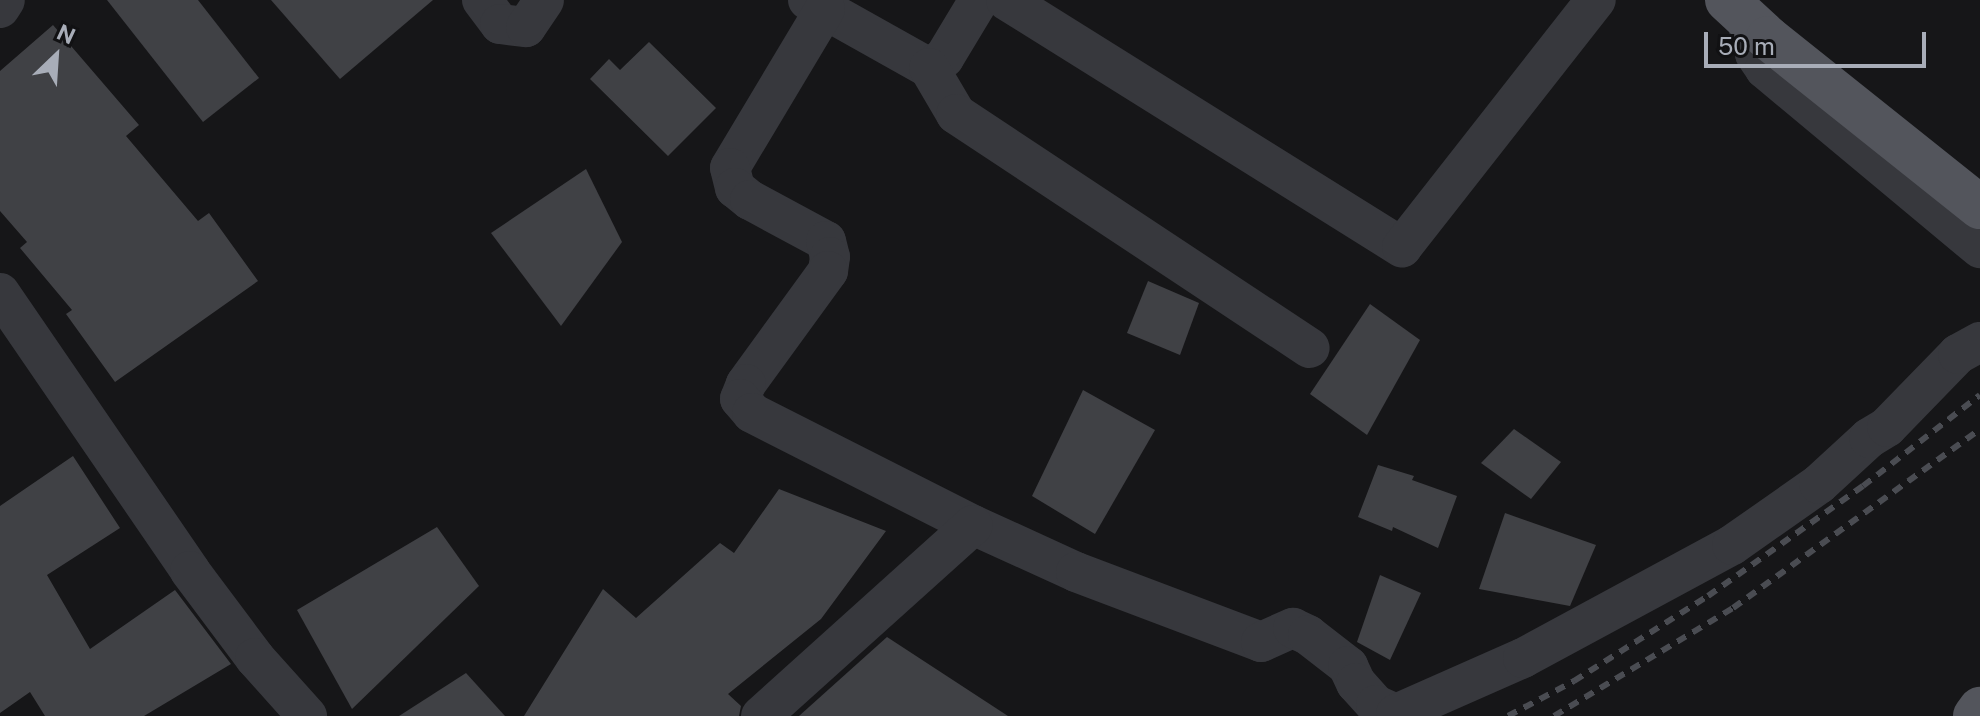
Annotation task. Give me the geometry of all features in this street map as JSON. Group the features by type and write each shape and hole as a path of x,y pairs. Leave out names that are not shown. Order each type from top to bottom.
{"main road":[{"path":"1747,18 1980,207"},
{"path":"1975,716 1980,709"}],"street":[{"path":"0,8 5,0"},
{"path":"482,0 500,24 526,27 544,0"},
{"path":"929,68 944,58 979,0"},
{"path":"1006,0 1402,247 1596,0"},
{"path":"1310,348 956,114 929,68 816,5 730,168 735,188 750,200 826,241 828,271 746,384 740,399 752,413 973,525 1076,572 1261,642 1293,628 1348,666 1356,683 1376,705 1396,714 1523,658 1732,545 1819,484 1869,438 1887,427 1958,354 1980,342"},
{"path":"1747,18 1755,54 1765,69 1980,248"},
{"path":"0,293 190,571 255,658 307,716"},
{"path":"761,716 973,525"}],"building":[{"path":"107,0 198,0 259,78 203,122"},
{"path":"271,0 433,0 340,79"},
{"path":"53,25 139,125 126,136 198,221 209,213 258,281 115,382 66,314 72,310 20,248 27,242 0,211 0,71"},
{"path":"649,42 716,108 668,156 590,79 609,59 620,70"},
{"path":"586,169 622,242 561,326 491,233"},
{"path":"1148,281 1199,303 1180,355 1127,333"},
{"path":"1370,304 1420,340 1367,435 1310,394"},
{"path":"1083,390 1155,430 1095,534 1032,496"},
{"path":"1514,429 1561,462 1531,499 1481,463"},
{"path":"73,456 120,528 47,575 90,649 175,590 231,664 144,716 45,716 30,692 0,713 0,506"},
{"path":"1378,465 1414,476 1412,480 1457,496 1438,548 1393,527 1392,531 1358,517"},
{"path":"779,489 886,531 821,619 728,694 741,706 739,716 524,716 603,589 636,618 720,543 734,553"},
{"path":"1505,513 1596,545 1570,606 1479,589"},
{"path":"437,527 479,586 352,709 297,610"},
{"path":"1380,575 1421,593 1390,660 1357,642"},
{"path":"887,637 1008,716 799,716"},
{"path":"466,673 505,716 399,716"}],"railway":[{"path":"1508,716 1574,681 1708,596 1863,486 1980,395"},
{"path":"1554,716 1733,608 1980,429"}]}
